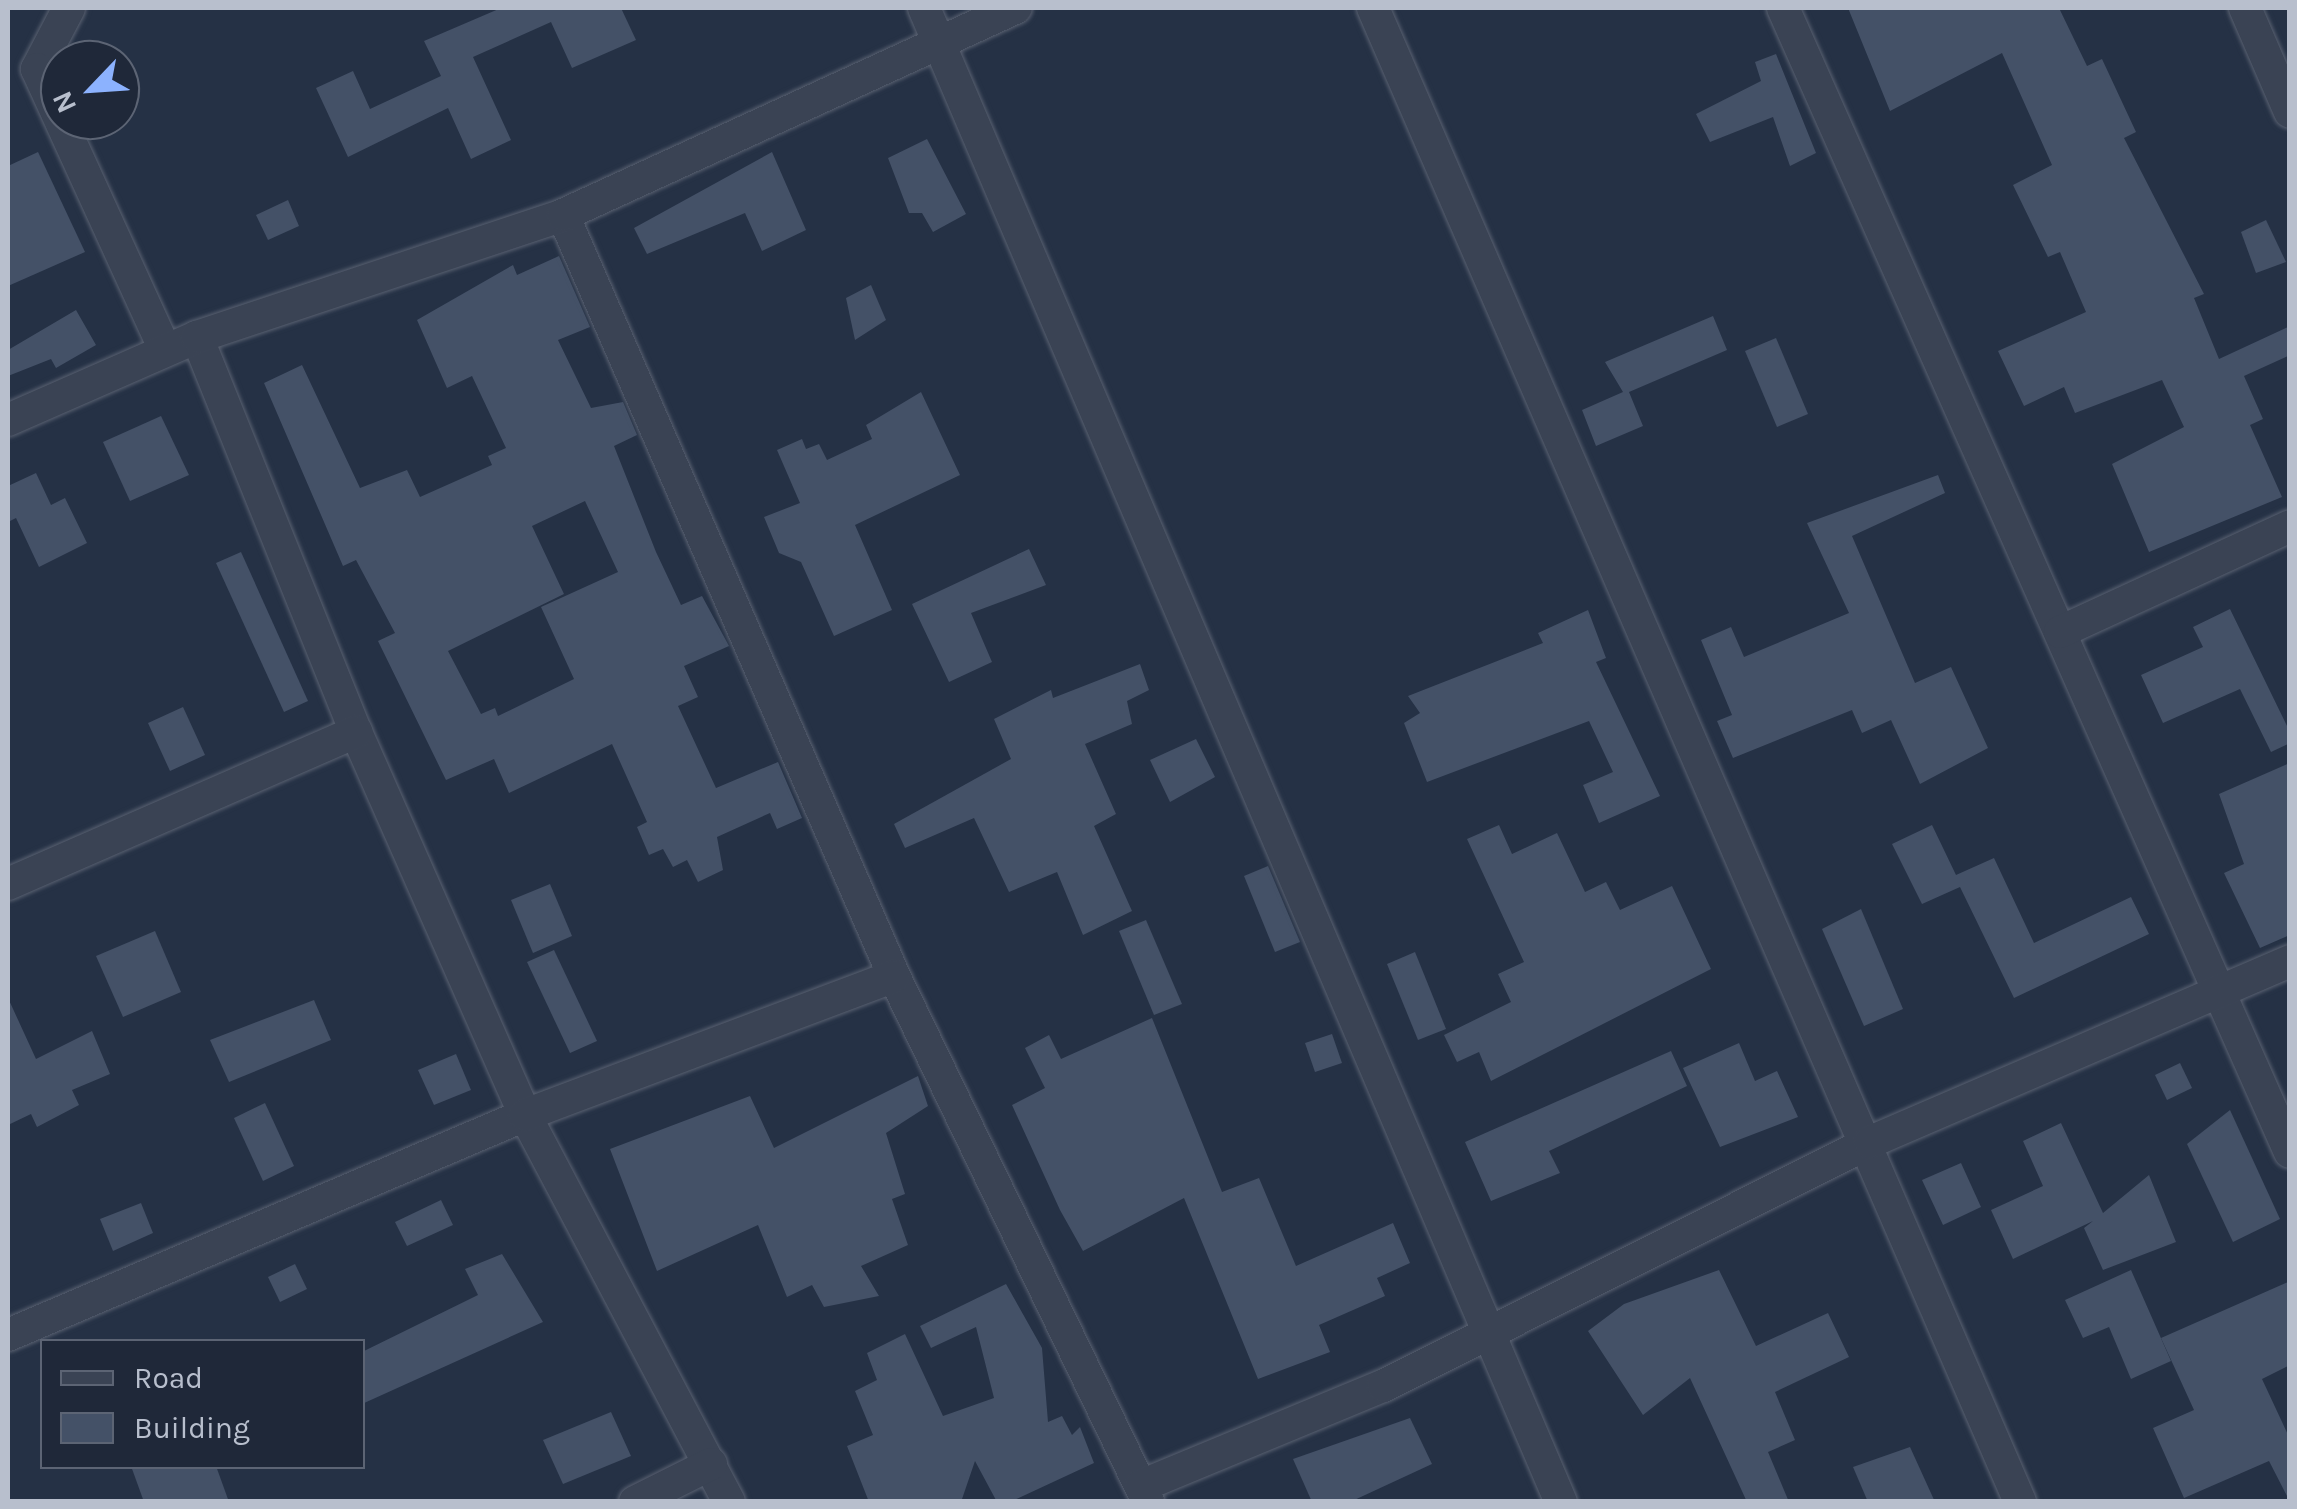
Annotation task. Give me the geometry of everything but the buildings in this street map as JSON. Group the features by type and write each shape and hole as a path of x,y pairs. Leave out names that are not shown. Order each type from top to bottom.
{"street":[{"path":"69,8 36,69 166,350"},
{"path":"924,8 1491,1325 1561,1502"},
{"path":"8,420 196,336 563,216 941,46 1016,8"},
{"path":"1373,8 1870,1142 2020,1502"},
{"path":"1783,8 2290,1152"},
{"path":"2245,8 2290,112"},
{"path":"563,216 894,976 1144,1494 1383,1386 1491,1325 1870,1142 2290,961"},
{"path":"196,336 356,732 526,1115 712,1464 728,1502"},
{"path":"2060,632 2290,526"},
{"path":"8,884 356,732"},
{"path":"8,1335 526,1115 894,976"},
{"path":"635,1502 712,1464"}]}
